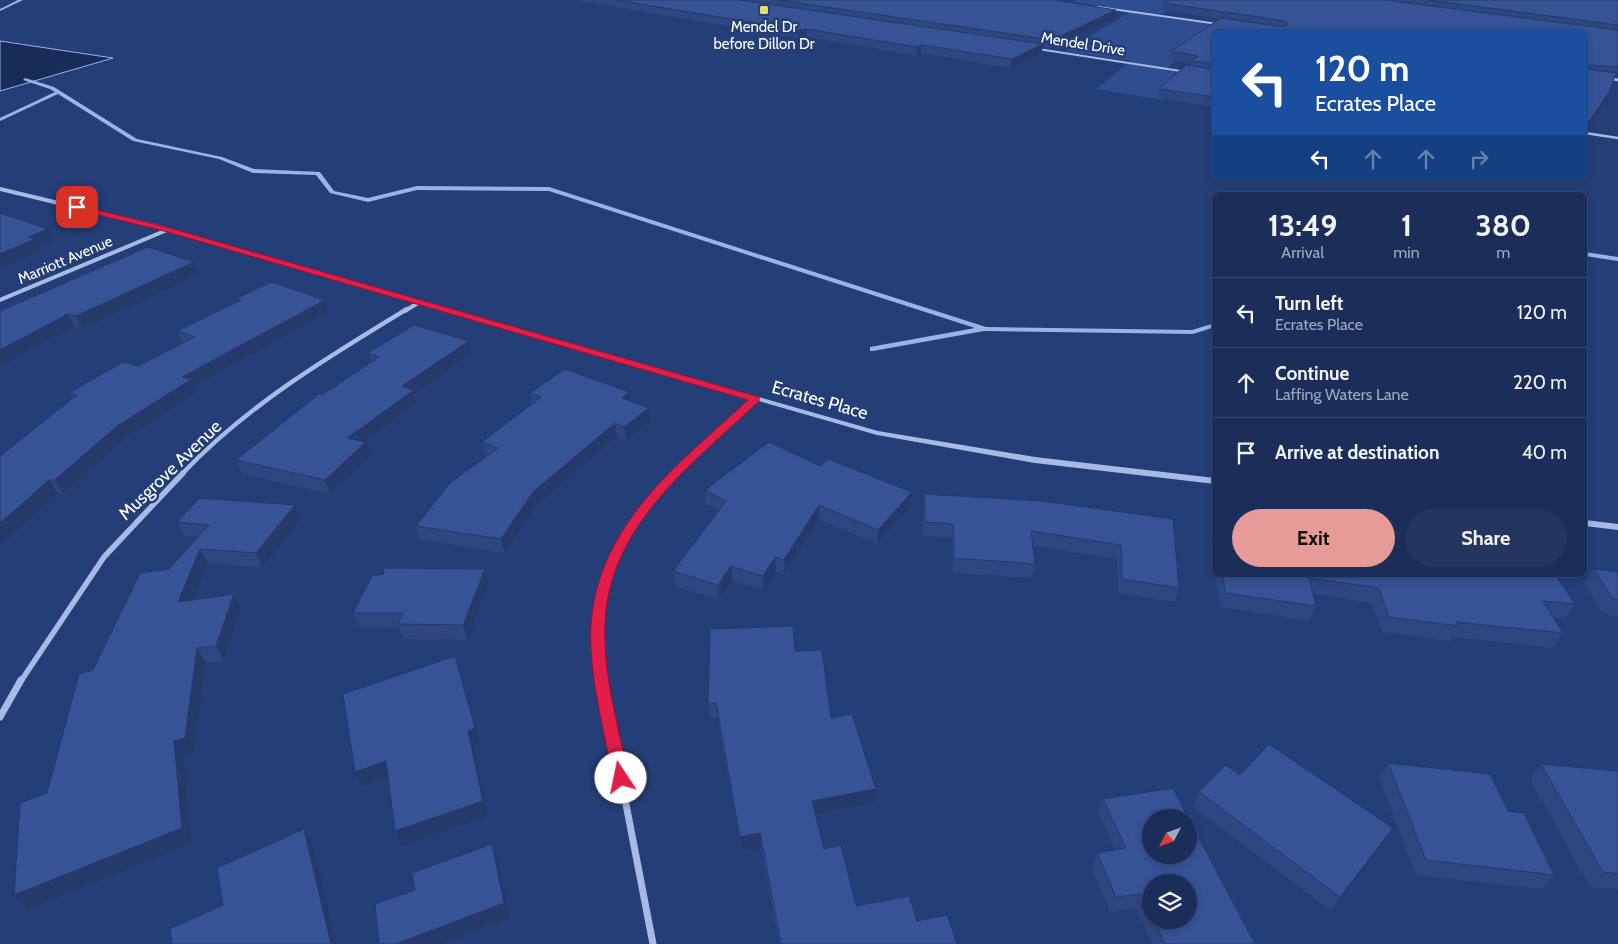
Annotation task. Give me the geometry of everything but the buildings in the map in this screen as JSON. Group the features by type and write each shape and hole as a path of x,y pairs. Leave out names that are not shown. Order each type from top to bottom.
{"street":[{"path":"1093,6 1225,24"},
{"name":"Mendel Drive","path":"1032,48 1196,73"},
{"path":"1602,77 1618,80"},
{"path":"1587,132 1618,138"},
{"path":"0,189 167,230"},
{"name":"Marriott Avenue","path":"0,300 167,230"},
{"name":"Ecrates Place","path":"167,230 877,433 969,451 1212,481"},
{"name":"Musgrove Avenue","path":"0,717 22,679 104,556 202,453 276,393 320,362 418,303"},
{"path":"653,944 600,668 598,625 604,585 617,548 638,514 665,484 756,399"},
{"path":"1587,523 1618,527"}],"shaded area":[{"path":"1077,0 1185,0 1157,17 1217,25 1165,70 1188,74 1163,100 1096,89 1131,61 1066,51 1131,11 1072,2"},
{"path":"0,41 113,58 0,91"}],"waterway":[{"path":"0,10 21,0"},
{"path":"25,79 52,88 135,140 220,158 253,171 318,173 332,192 368,200 417,188 549,189 985,329 1193,332 1212,326"},
{"path":"0,120 57,93"},
{"path":"1587,254 1618,259"},
{"path":"873,349 983,329"}],"place":[{"name":"Mendel Dr before Dillon Dr","path":"764,10"}],"route":[{"path":"77,207 167,230 756,399 665,484 638,514 617,548 604,585 598,625 600,668 621,778"}]}
